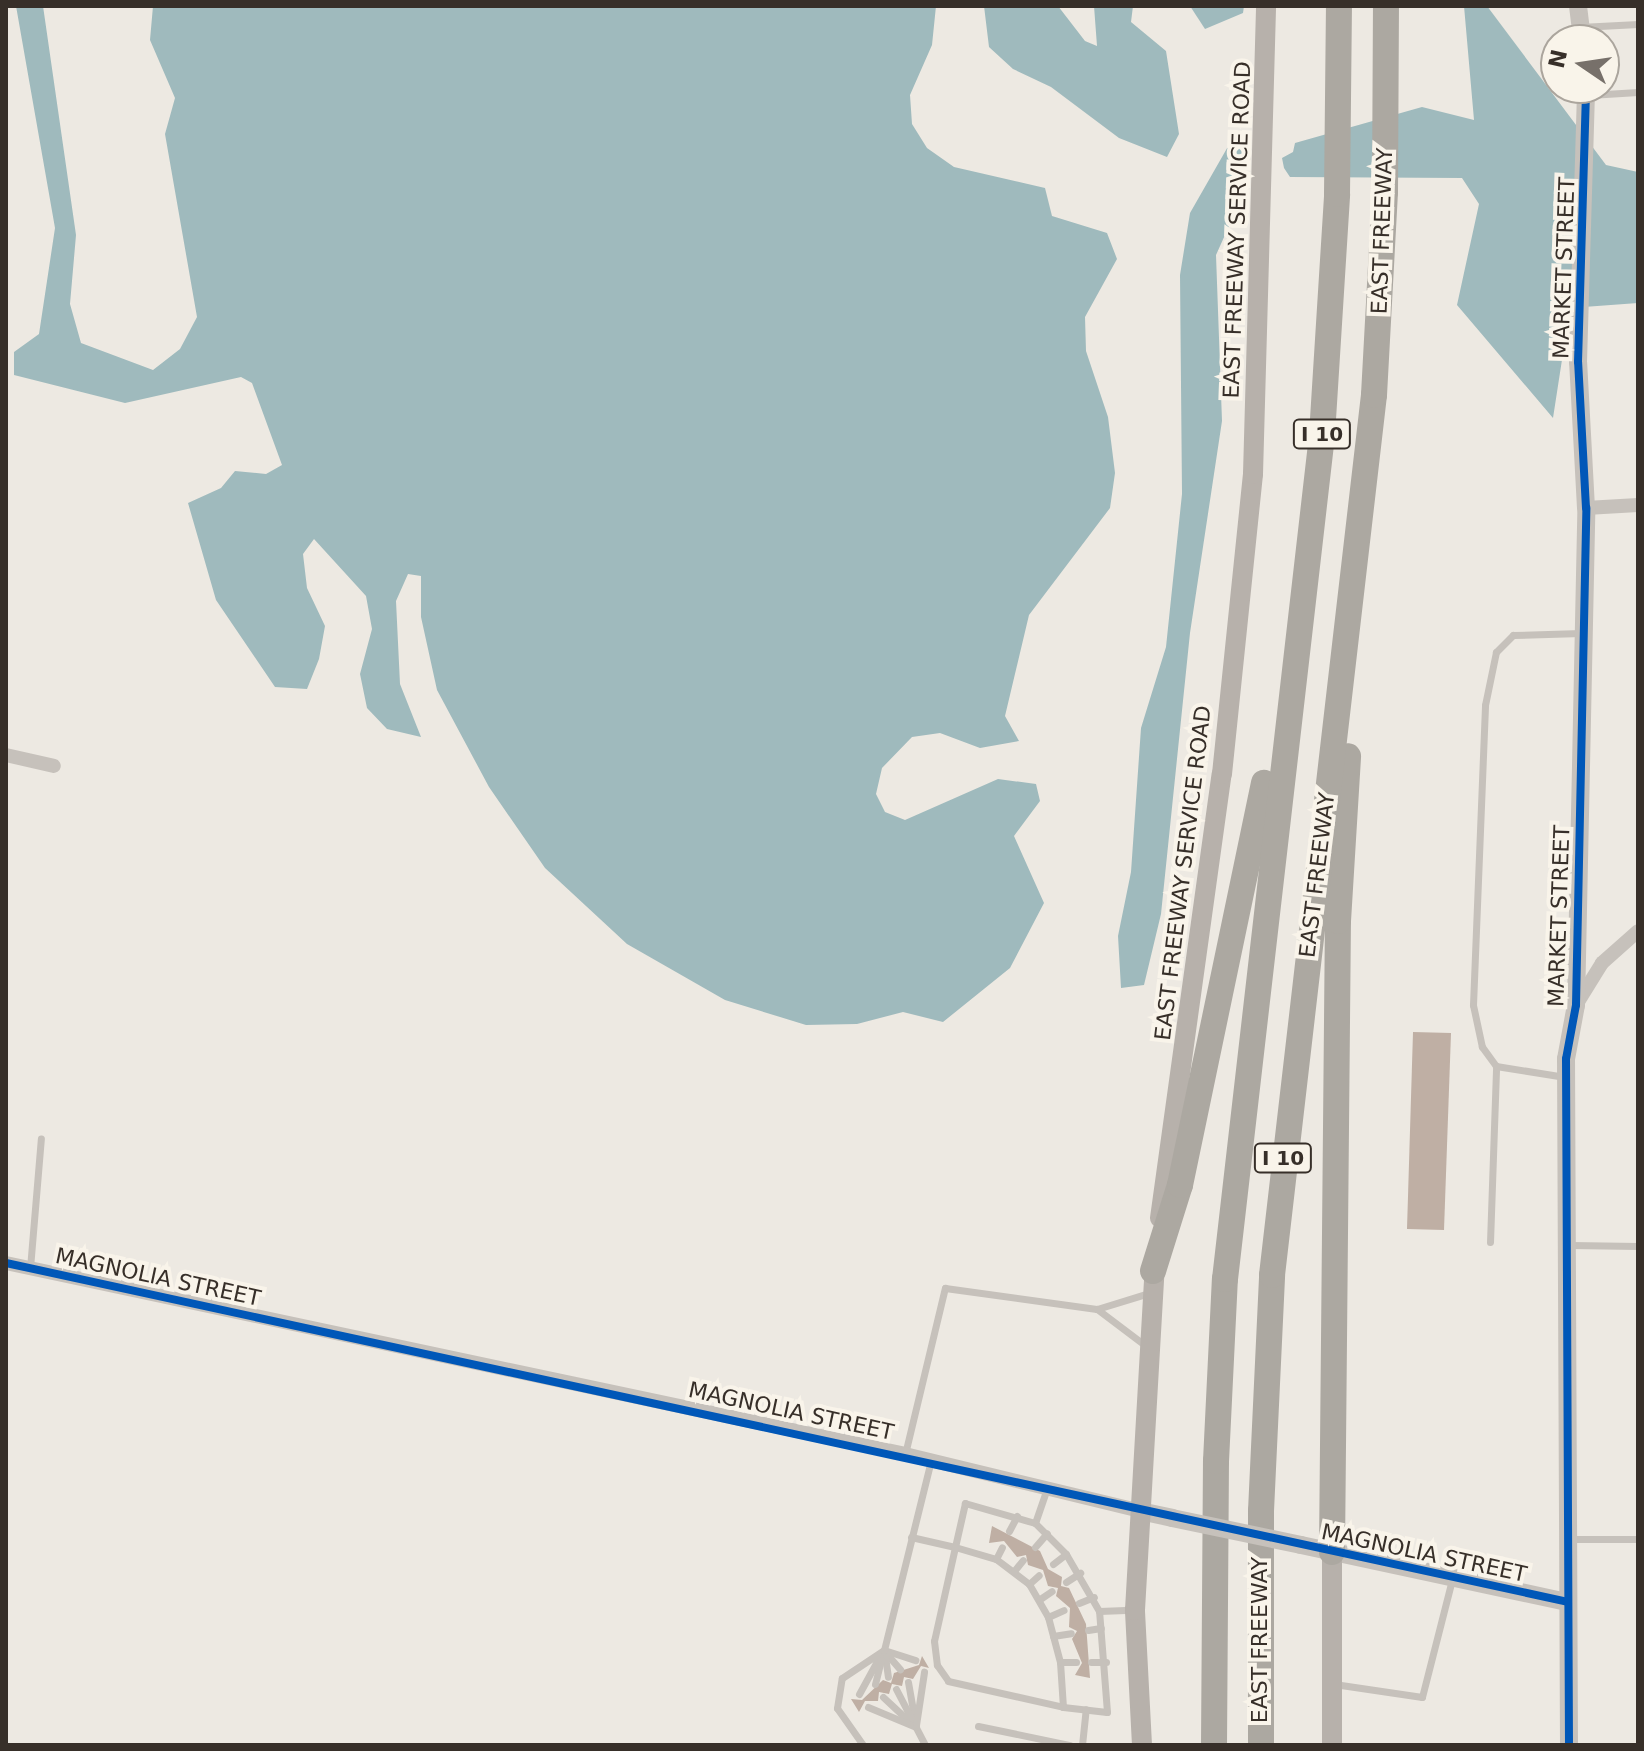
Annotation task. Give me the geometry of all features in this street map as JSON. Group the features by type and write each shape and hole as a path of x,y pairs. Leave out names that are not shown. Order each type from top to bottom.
{"highway":[{"name":"I 10","path":"1214,1745 1215,1493 1225,1279 1303,587 1333,280 1339,6"},
{"name":"EAST FREEWAY","path":"1261,1745 1261,1511 1272,1275 1382,282 1386,6"},
{"path":"1332,1552 1338,921 1352,573"},
{"path":"1153,1282 1187,1154 1303,587"}],"main road":[{"name":"EAST FREEWAY SERVICE ROAD","path":"1142,1745 1135,1610 1153,1282 1222,774 1253,474 1266,6"},
{"path":"1332,1552 1332,1745"}],"street":[{"name":"MARKET STREET","path":"1569,1745 1570,1245 1567,1077 1576,1005 1586,508 1578,362 1586,104"},
{"path":"1586,508 1638,505"},
{"path":"6,755 54,766"},
{"path":"1576,1005 1602,963 1638,931"},
{"name":"MAGNOLIA STREET","path":"6,1263 905,1454 1140,1511 1568,1602"}],"lane":[{"path":"1490,1242 1496,1066 1482,1047 1473,1005 1485,705 1496,652 1513,635 1583,633"},
{"path":"1496,1066 1567,1077"},
{"path":"30,1268 41,1138"},
{"path":"1570,1245 1638,1246"},
{"path":"1097,1309 1153,1282"},
{"path":"905,1454 945,1288 1097,1309 1149,1349"},
{"path":"875,1684 931,1460"},
{"path":"1035,1523 1047,1488"},
{"path":"965,1503 1035,1523 1066,1554 1094,1597 1106,1662 1107,1712 1063,1707 961,1687 937,1665 934,1641 965,1503"},
{"path":"1009,1531 1017,1516"},
{"path":"1035,1547 1047,1533"},
{"path":"911,1537 996,1559 1029,1584 1048,1617 1060,1662 1063,1707"},
{"path":"1569,1539 1638,1539"},
{"path":"996,1559 1002,1547"},
{"path":"1053,1564 1066,1554"},
{"path":"1014,1571 1023,1560"},
{"path":"1066,1582 1080,1573"},
{"path":"1029,1584 1039,1575"},
{"path":"1331,1683 1422,1697 1452,1577"},
{"path":"1040,1599 1052,1591"},
{"path":"1079,1603 1094,1597"},
{"path":"1048,1617 1064,1610"},
{"path":"1099,1611 1135,1610"},
{"path":"1088,1630 1101,1628"},
{"path":"1053,1636 1071,1633"},
{"path":"884,1650 915,1660"},
{"path":"884,1650 900,1669"},
{"path":"884,1650 888,1677"},
{"path":"859,1694 884,1650"},
{"path":"863,1745 837,1708 842,1678 884,1650"},
{"path":"1060,1662 1076,1662"},
{"path":"1091,1662 1106,1662"},
{"path":"916,1727 924,1672"},
{"path":"908,1682 916,1727"},
{"path":"896,1689 925,1745"},
{"path":"883,1697 916,1727"},
{"path":"868,1707 916,1727"},
{"path":"1082,1745 1086,1709"},
{"path":"978,1726 1070,1745"}],"water":[{"path":"16,6 43,6 76,235 70,304 81,343 153,370 180,349 197,317 165,134 175,98 150,40 153,6 936,6 932,45 910,95 912,124 927,148 954,167 1045,188 1052,216 1107,233 1117,259 1085,317 1086,351 1108,417 1115,473 1110,508 1029,615 1005,716 1019,741 980,748 940,733 912,737 882,768 876,794 885,812 905,820 998,779 1036,784 1040,801 1014,836 1044,903 1010,968 943,1022 903,1012 857,1024 806,1025 725,1000 627,944 545,868 489,787 437,690 421,617 421,576 408,574 396,601 400,684 421,737 387,729 367,708 360,674 372,629 366,596 314,539 303,554 307,588 325,626 319,659 307,689 275,687 216,600 188,503 221,488 235,471 266,474 282,465 252,383 241,377 125,403 14,375 14,352 39,334 55,228"},
{"path":"984,6 1058,6 1085,41 1097,46 1094,6 1133,6 1131,22 1166,51 1179,134 1167,157 1119,138 1051,87 1013,69 989,47"},
{"path":"1190,6 1244,6 1243,13 1205,29"},
{"path":"1464,6 1487,6 1540,77 1540,104 1560,104 1606,165 1638,172 1638,303 1570,308 1553,418 1457,305 1479,204 1462,178 1290,177 1284,168 1282,158 1293,152 1295,143 1422,107 1474,120"},
{"path":"1230,143 1248,151 1238,206 1216,255 1222,421 1190,633 1161,914 1144,985 1121,988 1118,936 1131,872 1141,728 1166,647 1182,494 1180,275 1190,213"}],"building":[{"path":"1413,1032 1451,1033 1444,1230 1407,1229"},
{"path":"992,1526 1040,1551 1048,1569 1062,1577 1061,1586 1069,1588 1086,1624 1090,1678 1075,1675 1082,1663 1072,1639 1077,1631 1069,1627 1070,1608 1056,1596 1058,1588 1048,1586 1043,1570 1028,1565 1026,1555 1017,1557 1004,1541 989,1543"},
{"path":"922,1656 929,1668 921,1666 913,1679 904,1677 902,1686 892,1684 889,1694 879,1692 878,1701 865,1701 859,1712 851,1699 862,1700 883,1680 891,1683 894,1673 919,1665"}],"cycle path":[{"path":"1569,1745 1566,1059 1576,1005 1586,508 1578,362 1586,104"},
{"path":"6,1263 1568,1602"}]}
